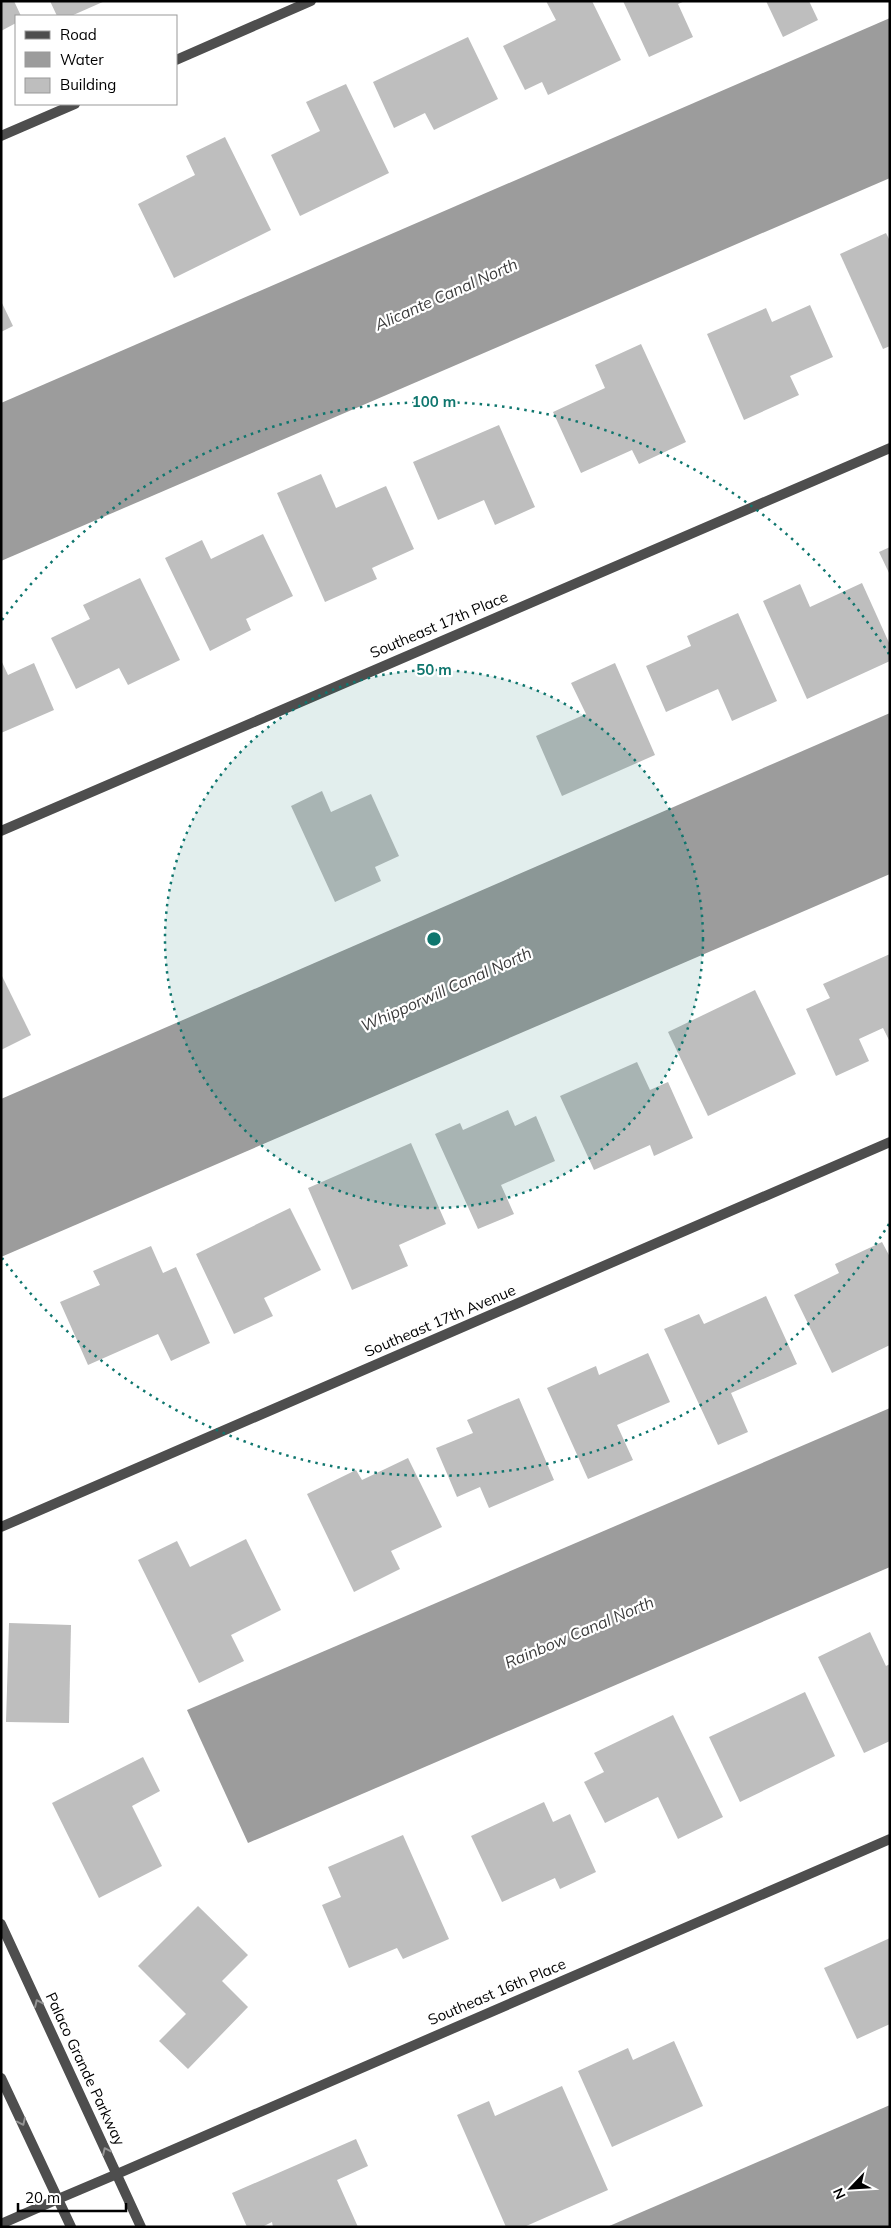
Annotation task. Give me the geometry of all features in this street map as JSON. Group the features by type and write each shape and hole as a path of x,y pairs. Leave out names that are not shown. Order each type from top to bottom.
{"street":[{"path":"178,59 312,1"},
{"path":"1,136 73,105"},
{"name":"Southeast 17th Place","path":"1,831 890,448"},
{"name":"Southeast 17th Avenue","path":"1,1527 890,1142"},
{"name":"Southeast 16th Place","path":"58,2199 890,1839"},
{"name":"Palaco Grande Parkway","path":"1,1924 141,2227"},
{"path":"1,2078 70,2227"},
{"path":"1,2224 58,2199"}],"water":[{"name":"Alicante Canal North","path":"890,18 890,178 1,561 1,403"},
{"name":"Whipporwill Canal North","path":"890,713 890,874 1,1257 1,1099"},
{"name":"Rainbow Canal North","path":"890,1408 890,1567 248,1843 187,1710"},
{"path":"890,2105 890,2227 607,2227"}],"building":[{"path":"1,1 14,1 21,15 15,15 15,24 1,31"},
{"path":"50,1 105,1 73,15 57,15"},
{"path":"546,1 592,1 621,60 548,95 542,82 525,90 503,46 556,20"},
{"path":"623,1 685,1 678,4 693,37 649,57"},
{"path":"766,1 809,1 818,20 783,37"},
{"path":"468,37 498,99 434,130 425,113 394,128 373,82"},
{"path":"346,84 389,173 300,216 271,155 320,131 306,102"},
{"path":"225,137 271,230 174,278 138,204 195,175 186,156"},
{"path":"886,233 890,241 890,346 883,349 840,254"},
{"path":"1,301 13,326 1,332"},
{"path":"810,305 833,357 790,376 799,395 744,420 707,334 766,308 772,322"},
{"path":"641,344 686,442 639,464 632,450 581,473 553,412 605,388 595,365"},
{"path":"499,425 535,507 495,525 484,500 438,520 413,462"},
{"path":"321,474 336,508 386,486 414,549 372,568 377,579 325,602 277,493"},
{"path":"263,534 293,596 246,619 251,630 210,651 165,558 202,540 211,559"},
{"path":"890,547 890,575 879,552"},
{"path":"140,578 180,660 128,685 119,668 76,689 51,638 90,619 83,605"},
{"path":"862,583 890,645 890,661 807,699 763,601 800,584 810,607"},
{"path":"738,613 777,701 732,721 718,689 666,712 646,666 691,646 687,636"},
{"path":"1,660 8,675 34,663 54,710 1,733"},
{"path":"615,663 655,755 562,796 536,736 586,714 571,683"},
{"path":"322,791 331,812 371,794 399,856 375,867 381,881 335,902 291,806"},
{"path":"890,954 890,1042 883,1028 859,1039 869,1061 836,1076 806,1009 830,998 823,984"},
{"path":"1,974 31,1035 1,1050"},
{"path":"755,990 796,1074 708,1116 668,1032"},
{"path":"637,1062 650,1090 668,1082 693,1138 654,1156 650,1145 594,1170 560,1096"},
{"path":"508,1110 515,1126 536,1116 555,1161 501,1185 514,1214 478,1229 435,1134 460,1123 463,1130"},
{"path":"411,1143 446,1224 399,1245 408,1266 352,1290 308,1188"},
{"path":"290,1208 321,1270 264,1298 273,1316 234,1334 196,1254"},
{"path":"882,1242 890,1257 890,1345 832,1373 794,1295 839,1273 835,1264"},
{"path":"151,1246 163,1273 176,1267 210,1343 171,1361 158,1334 88,1365 60,1302 100,1285 93,1271"},
{"path":"766,1296 797,1364 731,1393 748,1432 718,1445 664,1329 699,1314 704,1324"},
{"path":"648,1353 670,1402 617,1425 633,1460 588,1479 547,1388 596,1366 599,1375"},
{"path":"519,1398 554,1480 489,1508 480,1487 457,1497 436,1448 473,1433 467,1420"},
{"path":"408,1458 442,1527 391,1551 400,1569 354,1592 307,1494 356,1470 362,1480"},
{"path":"246,1539 281,1610 231,1635 244,1661 199,1683 138,1560 177,1541 190,1567"},
{"path":"9,1623 71,1625 69,1723 6,1722"},
{"path":"870,1632 886,1666 890,1664 890,1741 864,1753 818,1657"},
{"path":"805,1692 835,1756 740,1802 709,1737"},
{"path":"673,1715 723,1817 678,1839 658,1797 605,1823 584,1782 604,1772 594,1753"},
{"path":"143,1757 160,1791 132,1806 162,1866 99,1898 52,1803"},
{"path":"544,1802 553,1822 570,1814 596,1872 560,1889 555,1878 502,1902 471,1836"},
{"path":"403,1835 449,1939 403,1959 397,1948 349,1968 322,1905 341,1897 328,1867"},
{"path":"198,1906 248,1955 222,1981 248,2007 188,2069 159,2041 186,2014 138,1966"},
{"path":"890,1938 890,2024 857,2039 824,1968"},
{"path":"674,2041 703,2106 612,2147 578,2071 628,2048 633,2060"},
{"path":"562,2086 608,2190 524,2227 506,2227 457,2115 489,2101 495,2116"},
{"path":"356,2139 368,2166 337,2180 358,2227 273,2227 272,2222 262,2227 247,2227 232,2193"}]}
